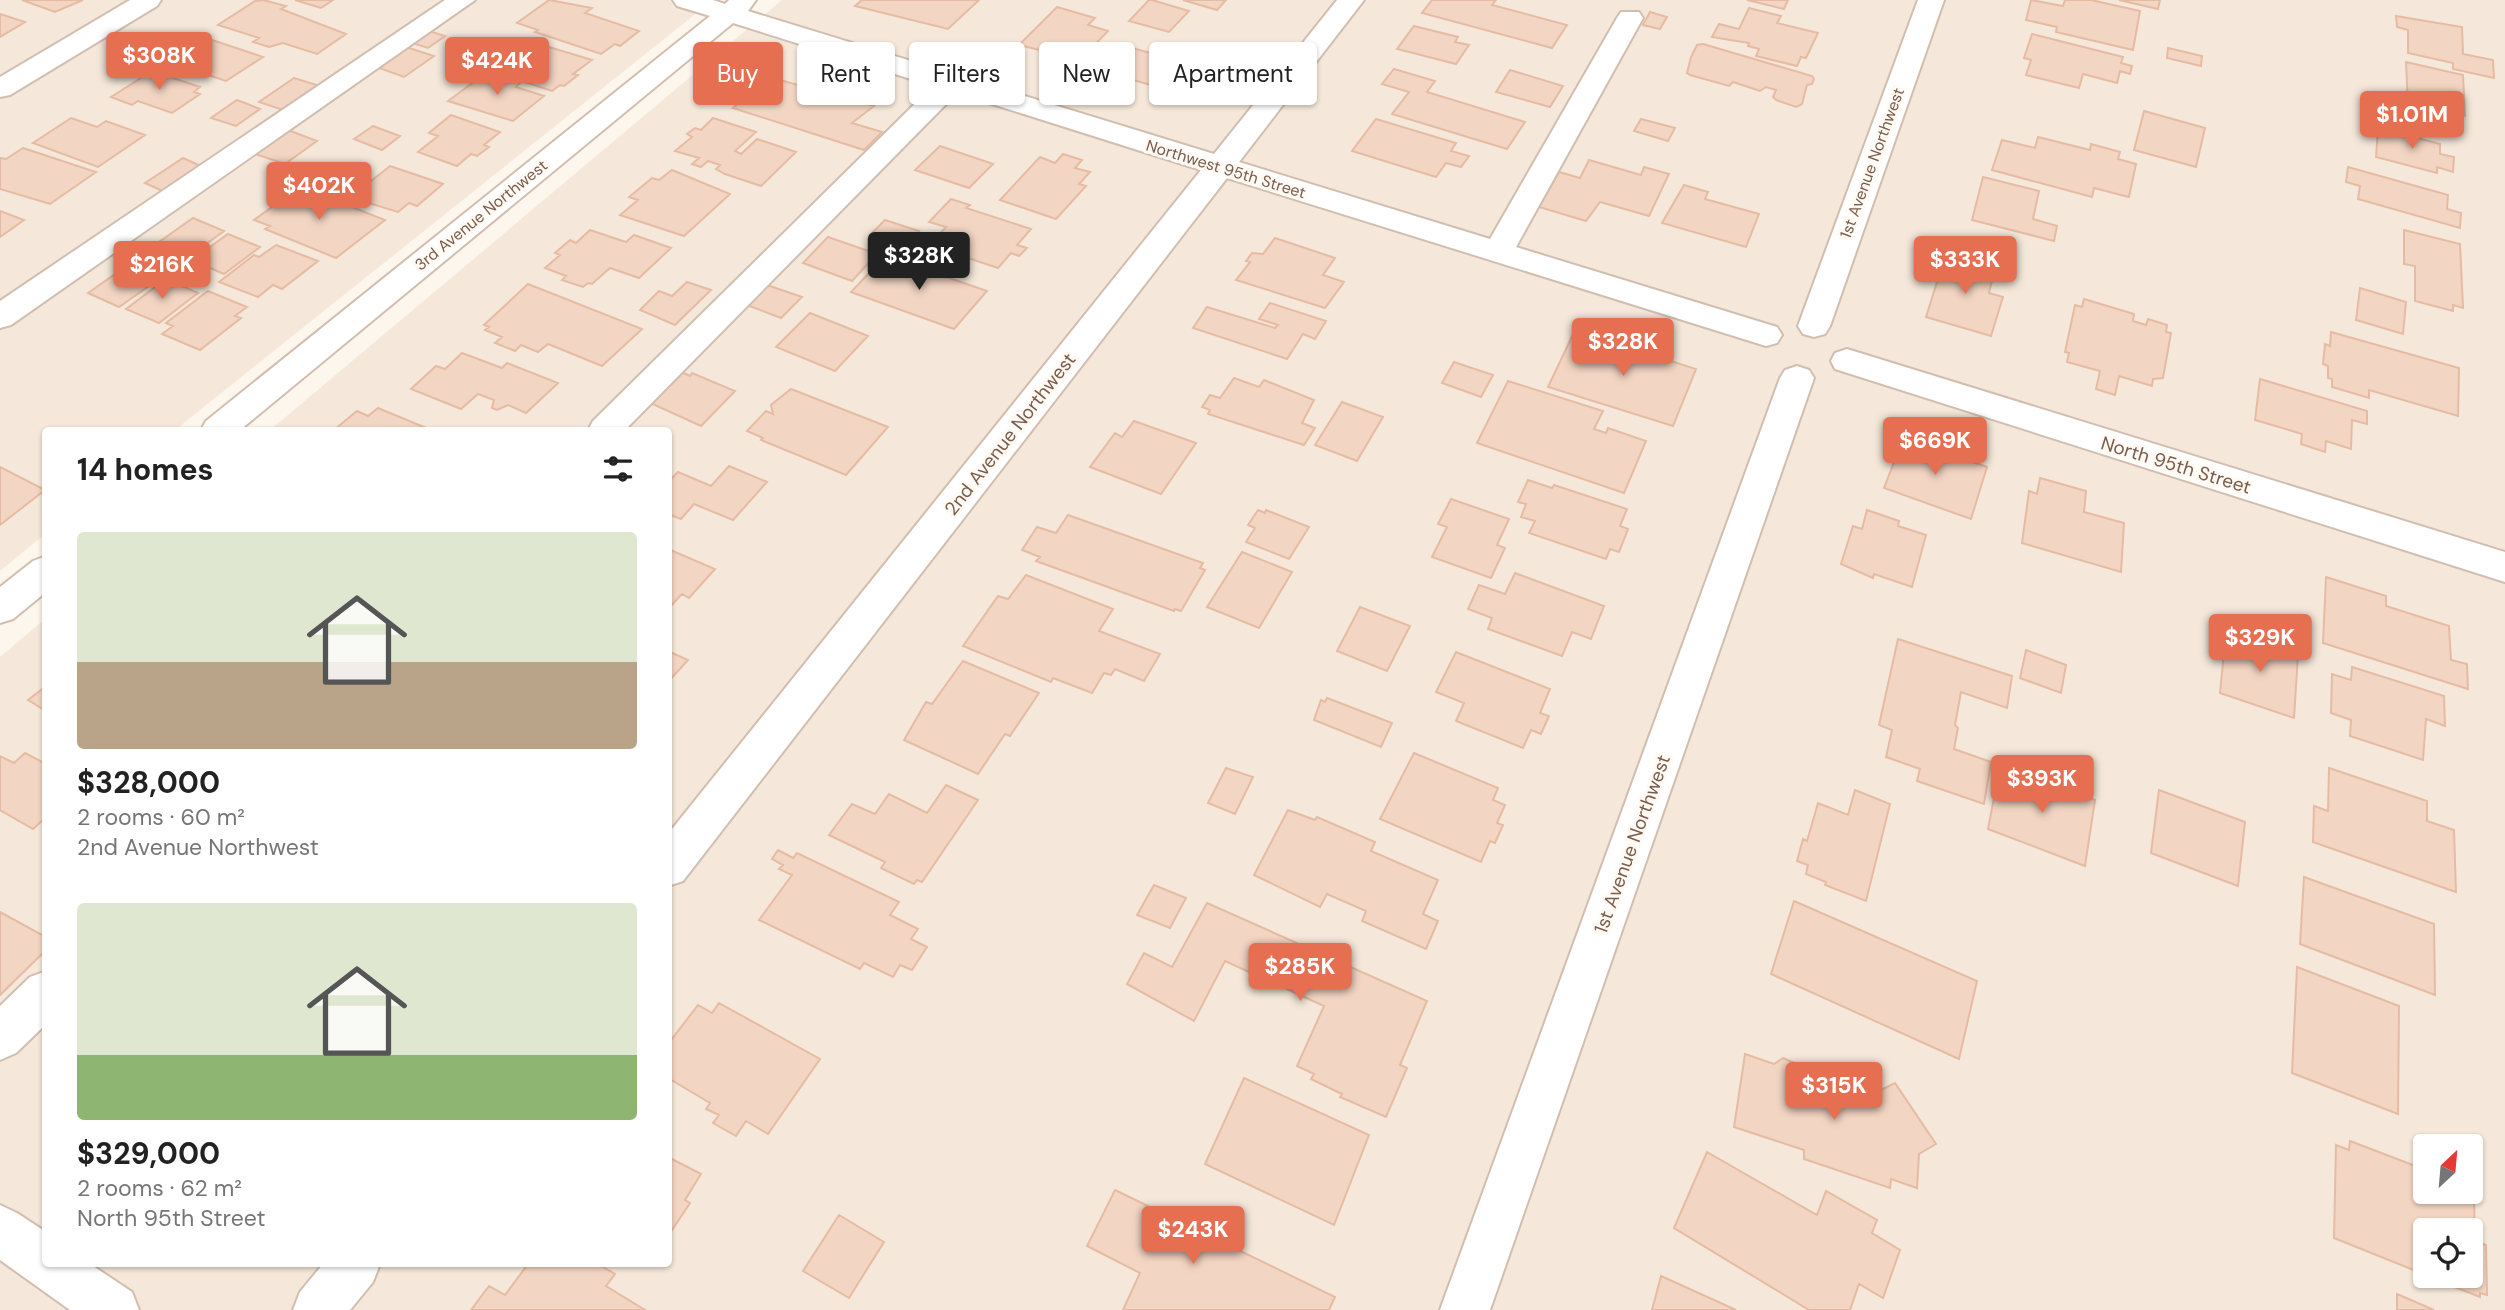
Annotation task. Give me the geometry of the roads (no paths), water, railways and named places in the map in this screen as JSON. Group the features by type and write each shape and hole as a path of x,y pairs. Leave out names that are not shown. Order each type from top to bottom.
{"street":[{"path":"0,89 148,0"},
{"path":"0,317 462,0"},
{"name":"Northwest 95th Street","path":"686,0 737,7 909,68"},
{"name":"2nd Avenue Northwest","path":"672,862 1351,0"},
{"name":"1st Avenue Northwest","path":"1814,326 1931,0"},
{"name":"3rd Avenue Northwest","path":"222,427 737,7"},
{"path":"1497,253 1630,18"},
{"path":"608,427 929,105"},
{"name":"Northwest 95th Street","path":"1022,105 1766,335"},
{"path":"1785,324 1814,326 1823,329 1842,343 1847,361 1836,376 1825,379 1797,378 1772,364 1763,344 1766,335 1785,324"},
{"name":"North 95th Street","path":"1847,361 2505,567"},
{"name":"1st Avenue Northwest","path":"1465,1310 1797,378"},
{"path":"0,608 42,574"},
{"path":"0,1037 42,996"},
{"path":"0,1230 42,1260"},
{"path":"52,1267 114,1310"},
{"path":"318,1310 353,1267"}]}
